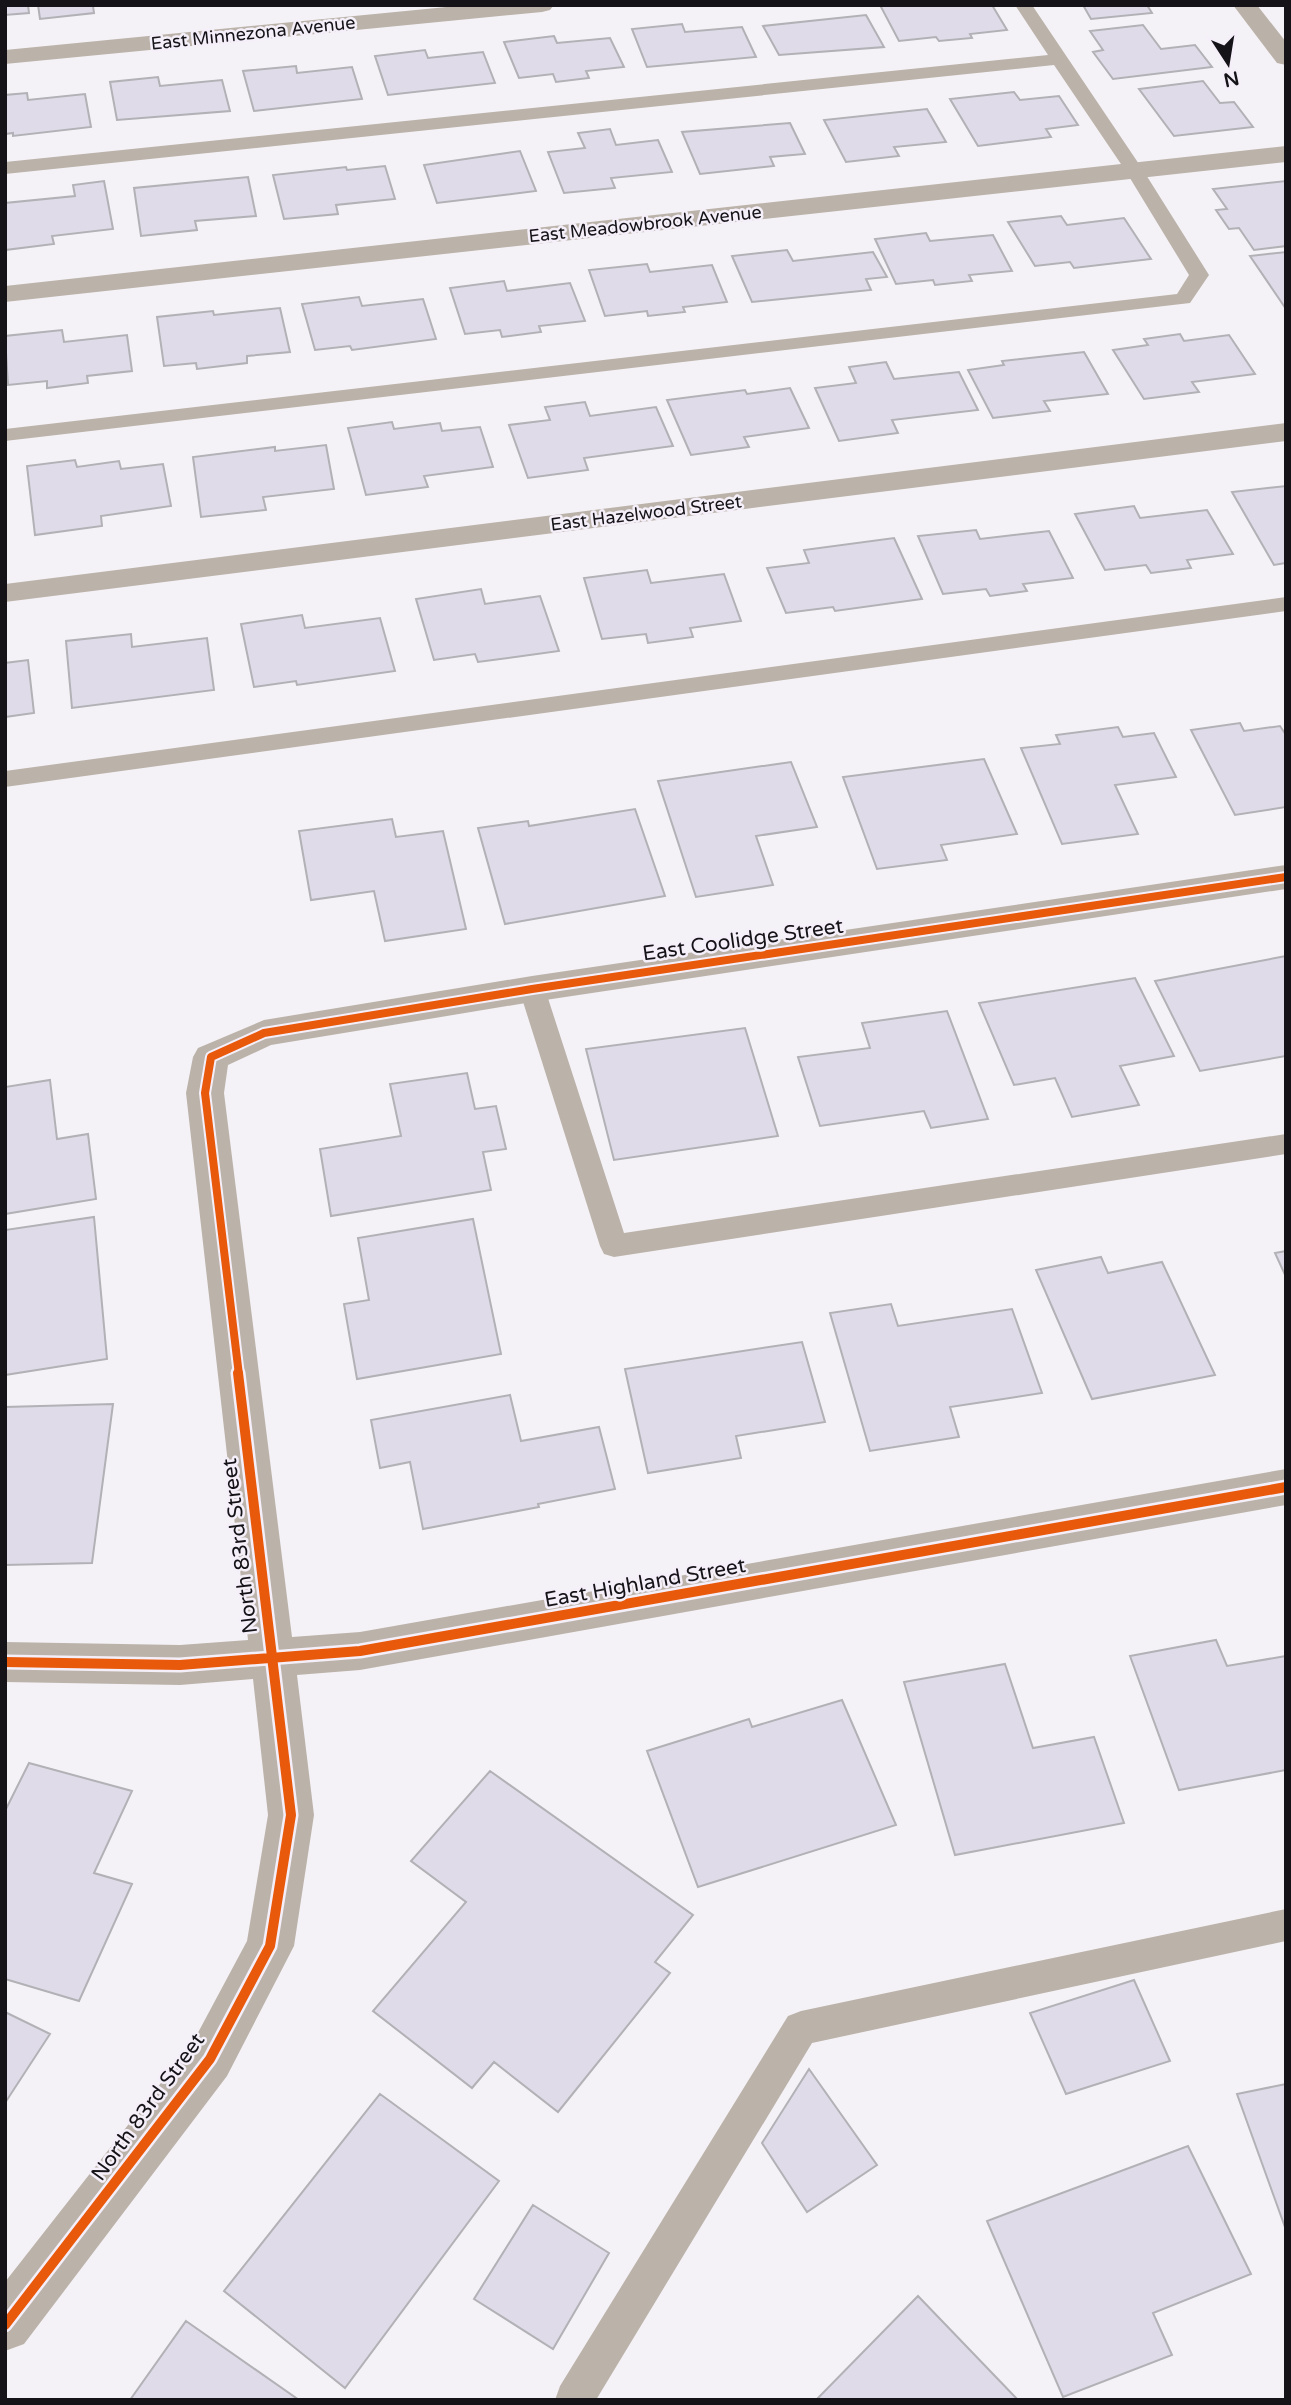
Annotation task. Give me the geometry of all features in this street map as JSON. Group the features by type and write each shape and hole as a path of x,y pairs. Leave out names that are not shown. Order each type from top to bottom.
{"street":[{"name":"East Minnezona Avenue","path":"5,57 542,5"},
{"path":"1245,5 1286,58"},
{"name":"East Meadowbrook Avenue","path":"5,295 1286,154"},
{"name":"East Hazelwood Street","path":"5,593 1286,432"},
{"name":"East Coolidge Street","path":"211,1056 264,1033 532,989 1286,877"},
{"name":"North 83rd Street","path":"5,2325 210,2059 270,1946 291,1815 205,1093 211,1056"},
{"name":"East Highland Street","path":"5,1662 180,1665 360,1651 1286,1487"}],"lane":[{"path":"5,435 1183,299 1199,275 1134,170 1023,5"},
{"path":"5,168 1059,59"},
{"path":"5,779 1286,604"},
{"path":"532,989 614,1246 1286,1144"},
{"path":"574,2400 801,2028 1286,1925"}],"building":[{"path":"5,5 28,5 29,13 5,15"},
{"path":"38,5 104,5 93,6 94,13 40,19"},
{"path":"880,5 992,5 1007,30 970,34 972,38 939,41 936,37 899,41"},
{"path":"1083,5 1147,5 1152,13 1091,19"},
{"path":"866,15 884,47 779,55 763,26"},
{"path":"682,24 685,32 742,27 756,57 647,67 632,29"},
{"path":"1143,25 1161,49 1195,45 1212,67 1113,79 1093,52 1103,50 1090,31"},
{"path":"554,36 557,43 610,38 624,67 586,71 589,78 556,82 553,74 519,78 504,42"},
{"path":"425,50 428,58 483,52 495,83 388,95 375,56"},
{"path":"296,66 297,73 352,67 362,99 254,111 243,71"},
{"path":"158,77 160,86 222,80 230,111 117,120 110,82"},
{"path":"1203,81 1220,103 1234,102 1253,127 1174,136 1139,89"},
{"path":"1014,92 1020,100 1059,96 1078,125 1046,129 1051,137 978,146 950,99"},
{"path":"27,93 28,100 85,94 91,127 13,136 13,133 5,134 5,95"},
{"path":"927,109 946,142 894,147 899,156 846,162 824,120"},
{"path":"790,123 805,154 770,157 774,166 700,174 682,132"},
{"path":"610,129 616,145 658,140 672,172 611,178 615,188 564,193 548,152 585,148 578,133"},
{"path":"520,151 536,191 437,203 424,165"},
{"path":"385,166 395,199 336,205 338,214 284,219 273,175 346,167 347,170"},
{"path":"248,177 256,216 195,221 197,230 141,236 134,188"},
{"path":"104,181 113,229 52,236 54,244 5,250 5,203 75,196 73,185"},
{"path":"1286,181 1286,246 1254,250 1239,228 1229,229 1216,210 1227,209 1213,189"},
{"path":"1061,216 1067,225 1124,218 1151,259 1074,268 1070,262 1035,266 1008,222"},
{"path":"926,233 930,241 993,235 1012,271 969,275 972,281 935,285 933,280 896,284 875,239"},
{"path":"787,250 793,261 873,252 887,277 866,279 871,290 752,302 732,256"},
{"path":"1286,252 1286,309 1250,256"},
{"path":"647,264 650,272 712,265 727,302 683,307 685,312 648,316 647,311 605,316 589,270"},
{"path":"504,281 507,291 570,283 585,321 539,326 541,332 502,337 500,330 465,334 450,288"},
{"path":"359,297 362,306 423,299 436,339 352,350 350,346 315,350 302,304"},
{"path":"280,308 290,352 247,356 247,363 197,369 196,363 164,366 157,317 213,311 214,315"},
{"path":"62,330 64,342 127,335 132,371 87,376 88,383 47,388 47,381 8,385 5,336"},
{"path":"1180,334 1184,341 1229,335 1255,374 1192,382 1199,392 1144,399 1113,350 1148,345 1144,339"},
{"path":"1084,352 1108,394 1044,401 1050,411 993,418 968,370 1004,365 1002,361"},
{"path":"886,362 894,379 959,372 978,410 892,420 898,433 839,441 815,388 856,383 849,367"},
{"path":"790,388 809,428 744,437 749,447 691,455 667,400 745,390 747,394"},
{"path":"585,402 590,416 656,407 673,446 584,458 588,470 528,478 509,425 550,420 545,407"},
{"path":"392,422 394,429 440,423 442,431 480,427 493,467 424,476 428,487 366,495 348,428"},
{"path":"326,445 334,489 263,497 266,510 201,517 193,457 275,447 275,451"},
{"path":"75,460 77,467 119,461 121,469 163,464 171,506 101,516 102,526 35,535 27,466"},
{"path":"1286,486 1286,563 1274,565 1232,492"},
{"path":"1134,506 1140,518 1207,510 1233,554 1187,560 1191,568 1151,573 1146,565 1105,570 1075,514"},
{"path":"976,530 980,539 1049,531 1073,578 1023,584 1027,591 990,596 986,589 943,594 918,536"},
{"path":"894,538 922,599 835,611 833,607 786,613 767,568 809,563 804,550"},
{"path":"647,570 651,583 724,574 741,621 690,628 693,637 648,643 646,634 602,639 584,578"},
{"path":"481,589 485,604 540,596 559,651 478,662 475,654 434,660 416,599"},
{"path":"302,615 305,628 380,618 395,671 297,685 296,681 254,687 241,624"},
{"path":"131,634 132,647 207,638 214,690 72,708 66,641"},
{"path":"28,660 34,713 5,717 5,663"},
{"path":"1240,723 1244,731 1280,726 1286,735 1286,807 1235,815 1191,730"},
{"path":"1118,727 1123,737 1154,733 1176,777 1115,785 1138,834 1062,844 1021,748 1060,744 1056,735"},
{"path":"984,759 1017,834 941,845 947,860 877,869 843,777"},
{"path":"791,762 817,827 756,836 773,885 696,897 658,781"},
{"path":"635,809 665,896 505,924 478,828 528,821 529,826"},
{"path":"392,819 396,837 443,831 466,929 385,941 374,891 311,900 299,831"},
{"path":"1286,956 1286,1056 1200,1071 1155,981"},
{"path":"1135,978 1174,1056 1120,1066 1139,1105 1072,1117 1055,1078 1014,1085 979,1003"},
{"path":"947,1011 988,1119 931,1128 924,1111 820,1126 798,1057 870,1048 862,1023"},
{"path":"745,1028 778,1136 614,1160 586,1049"},
{"path":"467,1073 475,1109 496,1106 506,1149 483,1152 491,1190 331,1216 320,1149 401,1136 390,1084"},
{"path":"50,1080 57,1139 88,1134 96,1199 5,1214 5,1087"},
{"path":"94,1217 107,1359 5,1375 5,1230"},
{"path":"473,1219 501,1354 357,1379 344,1304 369,1300 358,1238"},
{"path":"1286,1251 1286,1277 1275,1253"},
{"path":"1101,1257 1108,1273 1162,1262 1215,1375 1092,1399 1036,1270"},
{"path":"891,1304 898,1326 1012,1309 1042,1393 950,1407 959,1437 870,1451 830,1313"},
{"path":"802,1342 825,1422 736,1436 741,1458 648,1473 625,1369"},
{"path":"510,1395 521,1441 599,1427 615,1489 538,1504 539,1507 423,1529 410,1462 380,1468 371,1420"},
{"path":"113,1404 92,1563 5,1565 5,1407"},
{"path":"1216,1640 1227,1666 1286,1656 1286,1770 1179,1790 1130,1656"},
{"path":"1005,1664 1033,1748 1094,1737 1124,1823 955,1855 904,1682"},
{"path":"842,1700 896,1825 698,1887 647,1751 749,1719 752,1727"},
{"path":"29,1763 132,1791 94,1873 132,1884 79,2001 5,1979 5,1811"},
{"path":"490,1771 693,1915 655,1962 670,1973 558,2112 494,2062 472,2088 373,2011 466,1902 411,1861"},
{"path":"1134,1980 1170,2061 1066,2094 1030,2013"},
{"path":"5,2012 50,2034 5,2103"},
{"path":"809,2069 877,2165 807,2212 762,2143"},
{"path":"1286,2084 1286,2230 1237,2094"},
{"path":"380,2094 499,2181 345,2388 224,2291"},
{"path":"1188,2146 1251,2274 1153,2313 1172,2355 1063,2397 987,2221"},
{"path":"533,2205 609,2253 553,2349 474,2299"},
{"path":"918,2296 1018,2400 816,2400"},
{"path":"186,2321 299,2400 130,2400"}],"cycle path":[{"path":"5,2325 210,2059 270,1946 291,1815 205,1093 211,1057 264,1033 532,989 1286,877"},
{"path":"5,1662 180,1665 360,1651 1286,1487"}]}
